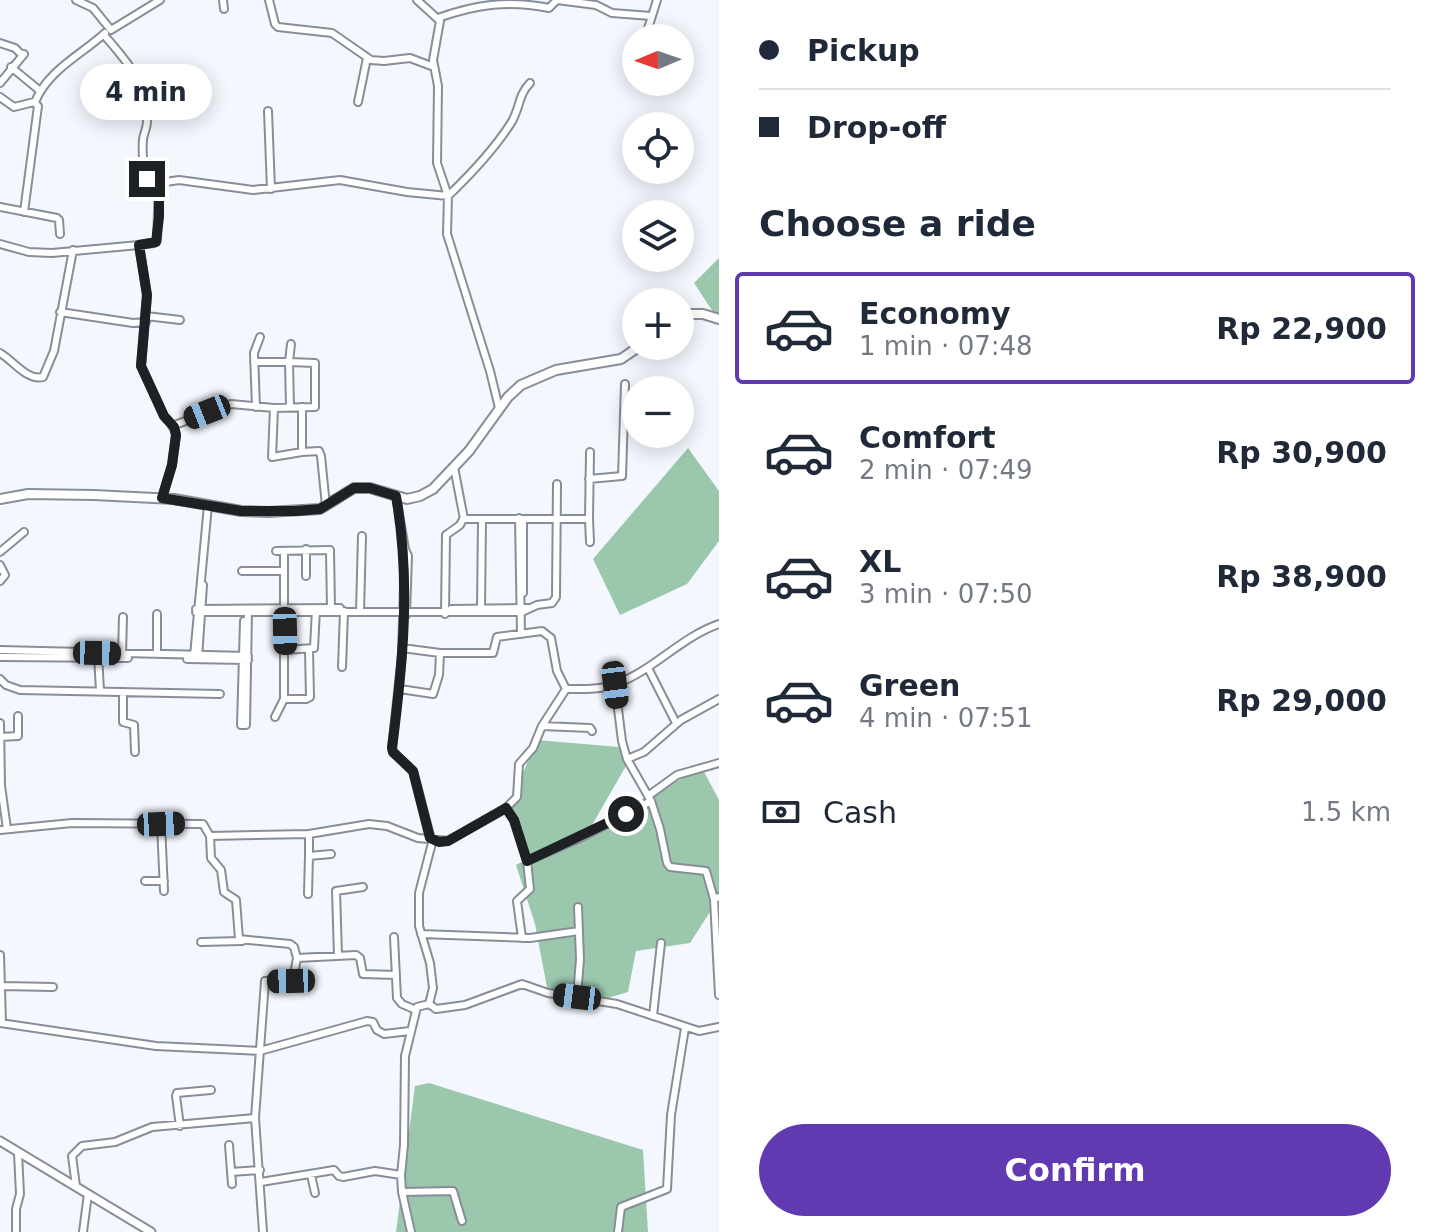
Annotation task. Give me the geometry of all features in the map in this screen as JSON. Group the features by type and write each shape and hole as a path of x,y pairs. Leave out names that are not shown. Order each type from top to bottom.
{"main road":[{"path":"694,314 719,319"},
{"path":"0,499 28,494 162,498 241,511 268,512 326,506 354,488 370,488 407,499 433,489 469,451 499,408 521,385 556,370 622,358"}],"street":[{"path":"76,0 92,8 135,71 142,87 147,124 143,138 149,182 179,180 247,190 340,180 448,196 483,162 514,119 522,92 530,83"},
{"path":"92,8 97,0"},
{"path":"24,212 38,106 35,102 39,90 54,73 106,32 160,0"},
{"path":"223,0 224,9"},
{"path":"269,0 276,26 332,33 367,58 384,61 410,58 434,68"},
{"path":"417,0 438,18 440,25 434,68 438,86 437,163 448,196 447,234 499,408"},
{"path":"438,18 475,3 527,4 546,9 557,0 596,5 612,13 651,16"},
{"path":"649,24 657,0"},
{"path":"0,43 15,48 23,55 0,83"},
{"path":"358,102 367,58"},
{"path":"11,67 39,90"},
{"path":"0,95 14,107 35,102"},
{"path":"268,111 271,189"},
{"path":"0,244 29,252 154,243 157,240 159,183"},
{"path":"0,207 57,218 60,234"},
{"path":"139,245 147,295 141,366 176,435 162,498"},
{"path":"0,353 28,375 36,379 43,377 54,351 73,250"},
{"path":"60,312 133,323 146,319 180,320"},
{"path":"256,407 254,362 260,337"},
{"path":"290,407 291,344"},
{"path":"172,426 231,404 274,408 315,407 316,366 311,363 254,362"},
{"path":"302,407 302,452"},
{"path":"274,408 272,457 319,451 326,506"},
{"path":"589,479 622,476 623,448"},
{"path":"590,452 590,542"},
{"path":"445,612 446,535 463,519 454,467"},
{"path":"199,611 481,611 522,609 555,601 557,484"},
{"path":"394,937 399,1001 416,1010 429,1004 433,997 432,978 421,934 419,893 432,845 413,771 392,748 405,611 405,549 396,496"},
{"path":"196,657 202,568 211,505"},
{"path":"521,518 521,634"},
{"path":"463,519 589,519"},
{"path":"481,611 482,520"},
{"path":"0,552 24,532"},
{"path":"360,610 362,536"},
{"path":"306,549 306,576"},
{"path":"275,717 284,699 285,610 280,551 330,550 331,610"},
{"path":"0,565 5,575 0,581"},
{"path":"242,571 283,571"},
{"path":"245,658 246,725 242,726 246,610"},
{"path":"285,650 314,648 316,610"},
{"path":"342,667 344,611"},
{"path":"157,614 157,654"},
{"path":"122,654 123,617"},
{"path":"566,689 615,685 648,668 693,636 719,624"},
{"path":"403,645 440,653 493,653 497,637 542,631 549,634 557,671 566,689"},
{"path":"0,650 98,656 157,654 196,657"},
{"path":"284,699 310,697 309,650"},
{"path":"400,689 433,694 439,675 440,653"},
{"path":"98,656 100,691"},
{"path":"0,657 245,658"},
{"path":"648,668 676,723"},
{"path":"0,679 20,690 220,694"},
{"path":"615,685 627,759 650,798 668,866 706,871 717,898 714,937 719,995"},
{"path":"210,836 309,834 369,824 387,826 418,838 448,841 506,808 517,797 519,764 533,748 542,726 566,689"},
{"path":"123,692 123,722 134,725 135,752"},
{"path":"627,759 644,752 676,723 719,699"},
{"path":"0,737 18,736 18,716"},
{"path":"0,723 3,829 72,823 203,824 210,836 211,858 221,870 224,892 236,900 237,934 242,941"},
{"path":"542,726 590,728 592,731"},
{"path":"527,861 578,839 650,798 677,775 719,763"},
{"path":"506,808 514,820 527,861 530,889 517,901 522,938"},
{"path":"161,824 164,891"},
{"path":"308,894 309,834"},
{"path":"309,856 331,854"},
{"path":"145,881 164,881"},
{"path":"338,956 336,891 363,887"},
{"path":"577,997 578,907"},
{"path":"421,934 522,938 579,931"},
{"path":"201,942 290,944 297,958 293,980 265,981 255,1118 263,1232"},
{"path":"653,1016 661,943"},
{"path":"0,955 1,1023 156,1046 260,1051 367,1021 373,1022 377,1030 384,1034 410,1031"},
{"path":"297,958 359,956 363,974 396,975"},
{"path":"429,1004 436,1009 452,1008 522,984 548,993 617,1004 685,1028 699,1031 719,1027"},
{"path":"2,986 53,987"},
{"path":"411,1232 401,1175 405,1056 417,1007"},
{"path":"618,1232 621,1207 667,1189 671,1115 685,1028"},
{"path":"180,1126 177,1093 211,1090"},
{"path":"76,1186 72,1156 82,1146 115,1142 152,1127 255,1118"},
{"path":"0,1141 151,1232"},
{"path":"229,1145 232,1184"},
{"path":"16,1232 20,1194 18,1153"},
{"path":"231,1172 260,1170"},
{"path":"261,1182 334,1170 343,1177 375,1171 401,1175"},
{"path":"311,1175 315,1193"},
{"path":"402,1192 453,1191 462,1221"},
{"path":"83,1232 88,1194"}],"green space":[{"path":"719,258 719,321 694,283"},
{"path":"688,448 719,491 719,541 687,584 620,615 593,559"},
{"path":"537,740 619,747 626,766 592,825 702,768 719,800 719,898 690,943 636,951 628,992 598,1001 548,993 535,924 516,865 544,850 528,855 508,808"},
{"path":"429,1083 643,1150 648,1232 396,1232 415,1086"}],"route":[{"path":"147,179 159,183 159,217 156,242 139,245 147,295 141,366 176,435 172,465 162,498 241,511 296,511 320,509 354,488 370,488 396,496 405,549 400,689 392,748 413,771 430,838 439,842 460,837 478,822 502,808 508,808 527,861 626,814"}]}
